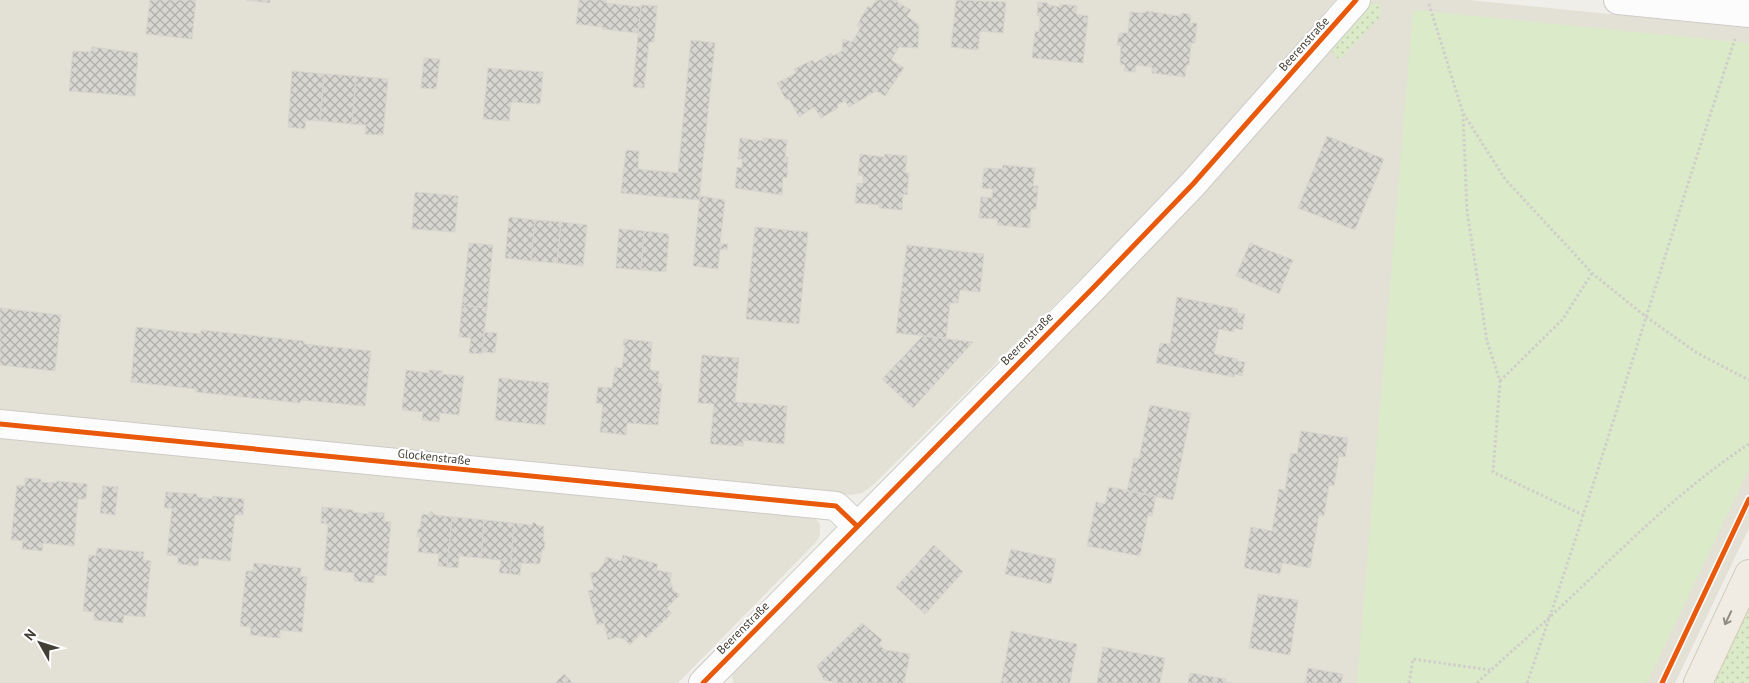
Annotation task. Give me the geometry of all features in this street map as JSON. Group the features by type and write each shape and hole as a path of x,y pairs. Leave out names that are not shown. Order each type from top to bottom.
{"main road":[{"path":"1698,683 1749,574"}],"street":[{"name":"Beerenstraße","path":"703,683 1193,184 1356,0"},
{"path":"1618,0 1743,24"},
{"name":"Glockenstraße","path":"0,424 836,506 857,526"}],"path":[{"path":"1429,4 1463,113 1467,211 1487,341 1500,381 1493,472 1583,515"},
{"path":"1527,683 1550,618 1645,316 1743,24"},
{"path":"1463,113 1505,179 1592,273 1645,316 1698,353 1749,380"},
{"path":"1500,381 1563,319 1592,273"},
{"path":"1477,683 1550,618 1642,529 1721,462 1749,444"},
{"path":"1409,683 1412,659 1490,670"}],"shaded area":[{"path":"0,0 1335,0 1186,174 872,486 862,493 851,495 0,411"},
{"path":"1372,0 1469,0 1749,28 1749,528 1675,683 733,683 732,676 734,670 1329,48"},
{"path":"0,435 811,514 820,524 820,534 817,541 678,683 0,683"}],"green space":[{"path":"1370,3 1381,4 1380,17 1339,60 1329,48"},
{"path":"1413,10 1749,43 1749,469 1647,683 1357,683"},
{"path":"1749,601 1749,683 1710,683"}],"building":[{"path":"150,0 196,0 192,39 146,34"},
{"path":"246,0 270,0 270,3"},
{"path":"579,0 606,0 606,3 641,7 638,33 576,24"},
{"path":"876,0 898,0 897,2 911,10 907,16 919,25 918,48 899,47 891,60 904,68 885,96 876,91 849,107 845,101 837,105 838,108 821,118 814,107 799,117 789,99 786,100 777,83 796,73 794,69 813,60 815,63 831,53 833,56 842,51 843,39 852,42 860,29 857,25 868,6 871,8"},
{"path":"956,0 1006,2 1003,33 980,31 978,50 951,47"},
{"path":"1038,2 1060,7 1060,4 1077,6 1076,14 1088,16 1083,63 1032,58 1035,31 1039,32 1040,16 1037,16"},
{"path":"641,5 657,6 654,42 649,42 644,88 633,87"},
{"path":"1146,11 1179,16 1182,13 1189,14 1191,17 1190,23 1197,23 1195,43 1191,43 1189,65 1186,65 1185,77 1152,73 1152,67 1136,65 1135,72 1124,71 1125,65 1120,64 1121,45 1117,45 1119,33 1128,33 1130,12 1145,13"},
{"path":"691,40 715,43 699,200 621,193 626,150 639,151 638,169 678,173"},
{"path":"92,47 138,53 135,96 69,91 73,51 91,52"},
{"path":"424,58 440,59 436,89 421,88"},
{"path":"488,68 543,72 540,104 511,102 509,121 483,119"},
{"path":"292,71 324,74 320,121 306,120 305,129 288,127"},
{"path":"324,74 356,76 352,124 320,121"},
{"path":"356,76 388,79 383,135 365,134 366,125 352,124"},
{"path":"1327,136 1384,159 1355,230 1298,208"},
{"path":"740,138 763,141 763,138 787,140 785,157 788,157 787,178 783,177 782,195 735,188 737,167 742,168 742,159 738,159"},
{"path":"860,154 884,157 885,154 907,156 905,173 909,173 907,195 903,194 902,210 879,208 879,205 855,203 857,183 863,184 863,175 858,175"},
{"path":"1003,165 1035,168 1033,186 1038,186 1036,209 1031,209 1030,228 997,225 998,219 979,218 981,197 992,198 993,189 982,188 984,168 1002,169"},
{"path":"415,192 458,196 455,232 412,229"},
{"path":"700,196 725,200 720,244 728,244 727,250 720,249 718,269 693,266"},
{"path":"509,217 535,220 531,261 505,258"},
{"path":"535,220 561,222 557,263 531,261"},
{"path":"561,222 587,225 583,266 557,263"},
{"path":"755,227 808,232 799,324 746,319"},
{"path":"619,229 644,231 641,270 616,268"},
{"path":"644,231 669,234 666,272 641,270"},
{"path":"469,243 493,245 487,308 462,305"},
{"path":"1250,243 1293,260 1279,294 1236,276"},
{"path":"907,245 984,254 980,292 960,290 958,303 950,303 946,338 896,333"},
{"path":"1177,297 1238,309 1237,313 1245,314 1242,330 1234,328 1234,332 1219,329 1214,354 1245,362 1242,376 1235,374 1234,377 1156,363 1160,343 1170,344"},
{"path":"462,305 487,308 482,354 469,353 471,338 459,337"},
{"path":"0,308 61,315 55,371 0,365"},
{"path":"136,327 201,334 201,330 304,341 304,344 371,351 365,406 301,400 300,403 196,392 196,389 131,382"},
{"path":"484,332 497,333 495,353 482,352"},
{"path":"923,336 973,342 913,408 882,379"},
{"path":"624,339 652,342 650,370 659,371 658,383 662,384 658,425 627,423 626,435 600,432 603,404 596,403 598,387 612,388 615,367 622,368"},
{"path":"702,355 739,358 735,402 787,406 784,444 743,440 743,446 710,444 714,404 698,403"},
{"path":"406,370 429,373 429,370 442,371 442,374 464,376 459,415 440,413 439,422 422,420 423,412 402,410"},
{"path":"499,378 549,383 545,425 495,420"},
{"path":"1150,405 1191,413 1173,500 1127,491 1134,458 1139,459"},
{"path":"1301,431 1348,438 1345,457 1339,456 1334,486 1329,485 1324,516 1319,515 1310,568 1282,563 1280,574 1244,568 1251,527 1272,531 1279,489 1285,490 1291,453 1297,454"},
{"path":"25,478 41,479 41,482 56,483 57,481 87,484 86,499 78,499 74,546 43,543 42,551 22,549 23,541 11,540 17,485 25,486"},
{"path":"103,486 118,487 115,515 100,513"},
{"path":"1109,487 1156,496 1152,516 1148,515 1140,556 1087,546 1096,502 1105,504"},
{"path":"166,492 197,494 197,497 212,499 213,496 244,499 243,515 235,515 230,561 199,558 198,566 178,564 178,556 167,555 172,508 164,508"},
{"path":"322,507 353,510 353,512 368,514 369,512 384,513 384,521 391,522 386,576 375,575 374,583 354,581 354,573 324,570 328,524 321,523"},
{"path":"431,511 435,515 452,517 447,567 438,566 439,554 418,552 420,537 417,537 422,514 428,515"},
{"path":"452,517 484,520 481,558 459,556 458,568 447,567"},
{"path":"484,520 514,523 510,574 499,573 501,560 481,558"},
{"path":"534,522 538,526 544,526 543,541 545,542 540,564 521,563 520,575 510,574 514,523 531,525"},
{"path":"934,545 963,572 925,614 896,587"},
{"path":"97,548 144,552 143,560 151,561 145,617 124,615 123,623 94,620 94,612 83,611 89,555 96,556"},
{"path":"1011,549 1056,559 1051,584 1005,574"},
{"path":"623,555 658,564 656,570 672,573 670,580 673,590 680,595 667,608 672,613 646,638 641,633 630,645 624,639 616,637 608,640 604,623 597,625 588,591 594,589 590,573 598,571 606,557 621,561"},
{"path":"254,563 301,568 300,576 307,577 302,632 280,630 280,638 250,635 251,627 240,626 246,571 253,571"},
{"path":"1258,594 1298,600 1290,655 1249,648"},
{"path":"862,623 882,640 879,644 885,650 910,654 904,683 838,683 824,680 817,666"},
{"path":"1011,631 1077,644 1070,683 1001,683"},
{"path":"1103,647 1165,658 1160,683 1097,683"},
{"path":"1308,668 1343,674 1341,683 1305,683"},
{"path":"1190,673 1226,679 1225,682 1232,683 1188,683"},
{"path":"564,674 573,683 555,683"}],"cycle path":[{"path":"703,683 1092,289 1193,184 1356,0"},
{"path":"0,424 836,506 857,526"},
{"path":"1662,683 1749,499"}]}
